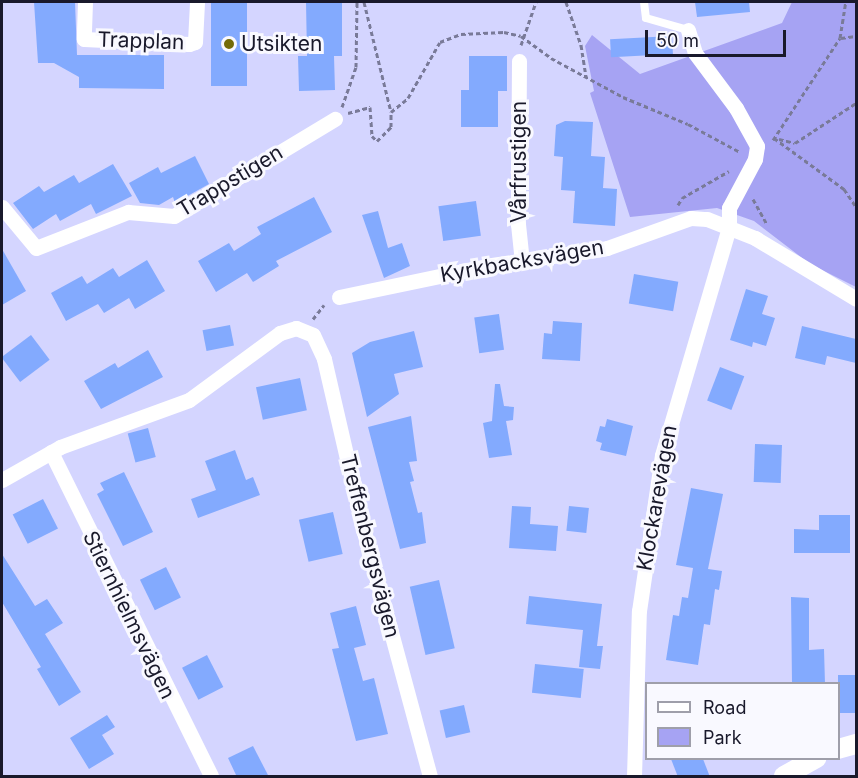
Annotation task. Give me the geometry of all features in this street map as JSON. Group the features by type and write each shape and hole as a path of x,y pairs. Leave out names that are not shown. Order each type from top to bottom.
{"street":[{"name":"Trapplan","path":"85,2 84,39 189,44 195,42 197,2"},
{"path":"688,30 695,53 751,133 757,146 755,159 729,208 729,228"},
{"name":"Vårfrustigen","path":"519,61 518,224 522,262"},
{"name":"Trappstigen","path":"2,207 36,248 128,212 174,216 336,119"},
{"name":"Kyrkbacksvägen","path":"339,297 607,248 679,219 707,219 775,249 856,299"},
{"name":"Klockarevägen","path":"634,777 639,610 654,500 669,423 729,228"},
{"path":"2,480 51,452 189,400 280,333 300,329"},
{"name":"Treffenbergsvägen","path":"300,329 313,335 324,359 364,532 430,777"},
{"name":"Stiernhielmsvägen","path":"51,452 211,777"},
{"path":"840,748 856,744"},
{"path":"784,777 814,760"}],"lane":[{"path":"644,2 646,18 688,30"}],"path":[{"path":"336,119 346,99 356,67 357,2"},
{"path":"519,61 521,36 536,2"},
{"path":"566,2 581,45 586,77"},
{"path":"666,225 682,198 755,159 774,138 840,38 846,2"},
{"path":"840,38 856,36"},
{"path":"774,138 795,143 856,103"},
{"path":"336,119 370,107 372,136 377,141 391,127 391,112"},
{"path":"774,138 843,189 856,207"},
{"path":"743,182 769,228 775,249"},
{"path":"300,329 324,304 339,297"}],"green space":[{"path":"792,2 856,2 856,287 810,264 754,221 717,208 630,217 590,93 594,91 585,46 592,35 640,74 782,23"}],"building":[{"path":"34,2 75,2 77,55 164,55 164,89 79,88 79,77 54,63 38,63"},
{"name":"Utsikten","path":"211,2 247,2 247,86 211,86"},
{"path":"306,2 342,2 342,56 334,56 335,90 299,91 298,56 307,56"},
{"path":"695,2 749,2 750,12 697,17"},
{"path":"672,36 673,54 611,57 610,39"},
{"path":"469,56 507,56 507,91 498,91 498,127 461,127 461,90 469,90"},
{"path":"565,121 593,122 591,156 605,157 603,188 617,189 615,226 573,223 575,191 561,190 563,157 554,156 556,125"},
{"path":"195,156 209,184 175,203 173,197 159,205 140,203 129,183 158,167 161,173"},
{"path":"113,164 132,196 96,214 91,204 60,221 56,214 33,229 13,203 39,186 44,192 74,175 79,183"},
{"path":"314,197 332,232 276,261 279,266 253,282 247,273 216,292 198,261 229,243 234,251 261,234 257,227"},
{"path":"476,201 481,236 443,241 438,206"},
{"path":"378,211 388,248 402,243 410,266 384,278 362,215"},
{"path":"2,249 26,291 2,305"},
{"path":"147,260 165,291 135,309 129,298 104,313 98,304 66,321 51,293 82,276 87,284 113,268 119,277"},
{"path":"634,274 678,282 673,311 629,304"},
{"path":"746,289 768,296 762,314 775,318 766,346 753,342 752,347 730,340"},
{"path":"499,314 504,350 479,353 474,317"},
{"path":"553,321 582,323 580,361 542,359 544,333 552,334"},
{"path":"230,325 234,346 207,351 203,330"},
{"path":"802,326 856,339 856,363 827,356 825,365 795,358"},
{"path":"414,331 423,367 394,374 399,394 367,417 352,353 370,342"},
{"path":"31,335 50,360 20,382 2,357"},
{"path":"148,350 163,377 101,409 84,381 115,363 118,368"},
{"path":"720,367 744,376 731,410 707,401"},
{"path":"300,378 307,410 263,420 256,387"},
{"path":"495,384 500,384 504,406 514,407 513,420 506,421 512,455 489,458 483,423 492,421"},
{"path":"411,416 417,461 409,462 414,481 410,482 418,513 422,512 426,543 400,549 368,427"},
{"path":"607,419 633,426 626,456 600,450 602,443 596,441 600,426 605,427"},
{"path":"148,428 156,457 135,462 128,433"},
{"path":"755,444 782,445 781,483 754,482"},
{"path":"235,450 246,480 253,477 260,495 198,518 191,499 216,490 205,461"},
{"path":"124,472 153,532 123,546 97,494 104,490 100,483"},
{"path":"691,488 723,494 708,569 722,571 719,590 715,589 710,625 704,624 698,665 666,660 673,615 679,616 682,597 688,598 693,568 676,565"},
{"path":"43,499 58,528 28,544 13,514"},
{"path":"512,506 531,507 530,524 558,526 556,551 509,548"},
{"path":"569,506 589,508 586,533 566,531"},
{"path":"333,512 343,554 309,562 299,520"},
{"path":"819,515 850,515 850,553 794,553 794,529 819,530"},
{"path":"2,554 35,606 47,599 63,623 45,634 81,692 59,706 37,669 41,667 2,602"},
{"path":"166,567 181,598 155,610 140,580"},
{"path":"439,580 455,648 426,655 410,587"},
{"path":"529,596 602,604 597,646 603,646 600,669 579,667 583,630 526,624"},
{"path":"791,597 809,598 809,650 824,649 825,682 792,682"},
{"path":"356,606 366,645 354,648 363,681 374,678 388,734 356,741 332,649 339,648 330,613"},
{"path":"207,655 223,687 198,700 182,668"},
{"path":"535,664 584,669 581,698 532,693"},
{"path":"838,675 856,675 856,713 840,713 840,682 838,682"},
{"path":"464,705 470,732 446,738 440,711"},
{"path":"107,715 115,727 102,735 114,754 89,769 70,738"},
{"path":"253,746 269,777 237,777 228,758"},
{"path":"671,760 703,760 710,777 678,777"}],"place":[{"name":"Utsikten","path":"229,44"}]}
